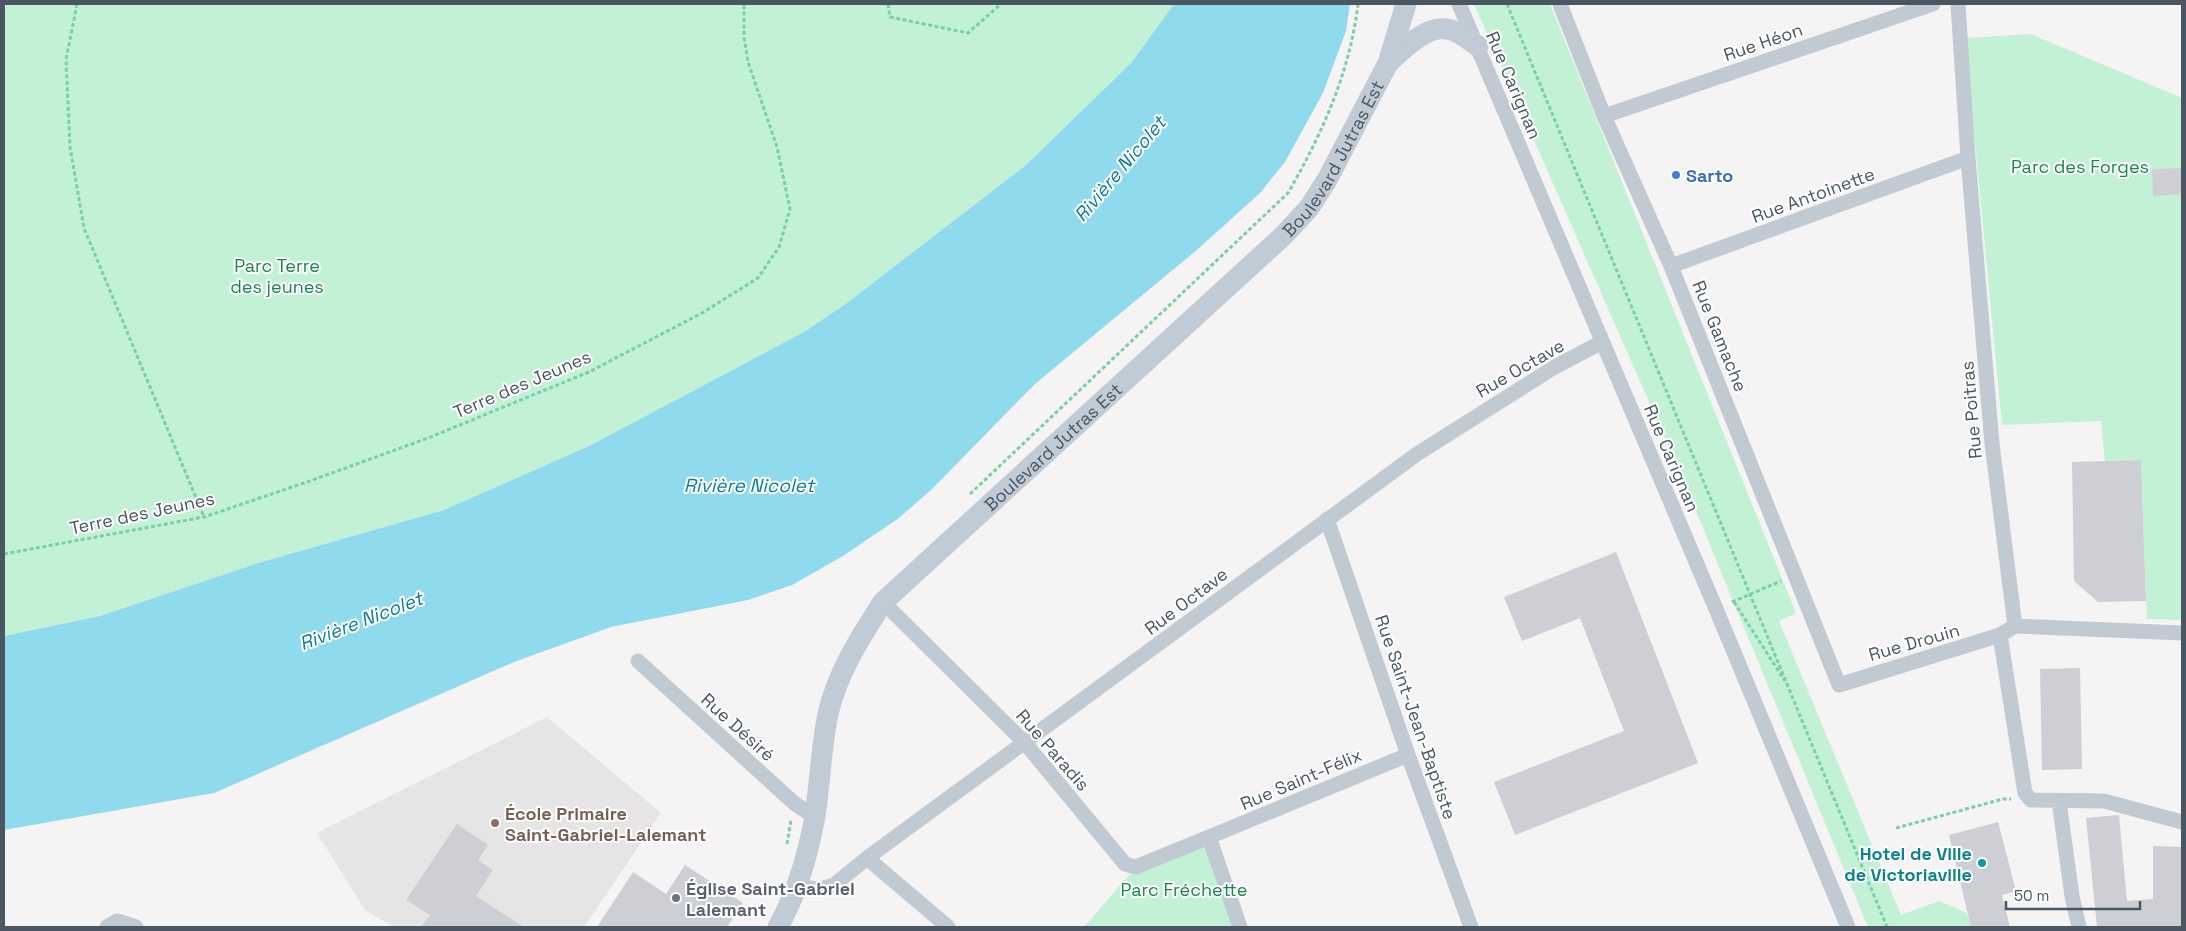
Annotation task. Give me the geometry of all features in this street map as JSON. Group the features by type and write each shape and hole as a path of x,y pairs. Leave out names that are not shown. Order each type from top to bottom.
{"main road":[{"name":"Boulevard Jutras Est","path":"778,927 791,904 815,817 828,714 840,675 857,643 883,602 1242,274 1309,208 1328,180 1388,63 1406,4"},
{"path":"1388,63 1406,47 1429,31 1451,30 1478,46"}],"street":[{"name":"Rue Carignan","path":"1459,4 1716,609 1848,927"},
{"name":"Rue Gamache","path":"1560,4 1604,116 1671,266 1839,685"},
{"name":"Rue Héon","path":"1604,116 1933,4"},
{"name":"Rue Poitras","path":"1958,4 1968,158 1992,444 2015,626"},
{"name":"Rue Antoinette","path":"1671,266 1968,158"},
{"name":"Rue Octave","path":"797,886 821,889 834,885 867,858 1417,454 1482,411 1553,368 1602,342"},
{"name":"Rue Saint-Jean-Baptiste","path":"1327,519 1408,755 1471,927"},
{"name":"Rue Paradis","path":"883,602 1025,743 1125,864 1136,867 1209,837"},
{"path":"2182,633 2015,626 2000,635 2025,793 2031,800 2104,800 2182,822"},
{"name":"Rue Drouin","path":"1839,685 2000,635"},
{"name":"Rue Désiré","path":"638,661 794,803 815,817"},
{"name":"Rue Saint-Félix","path":"1209,837 1408,755"},
{"path":"2059,801 2072,896 2079,927"},
{"path":"1209,837 1240,927"},
{"path":"867,858 948,927"},
{"path":"112,924 136,927"}],"path":[{"path":"77,4 66,60 70,147 84,228 204,516"},
{"name":"Terre des Jeunes","path":"4,554 204,516 307,482 428,438 589,372 702,313 758,278 779,246 790,209 777,146 748,62 744,37 744,4"},
{"path":"888,4 890,17 968,33 1001,4"},
{"path":"1507,4 1752,595 1887,927"},
{"path":"1716,609 1752,595 1796,574"},
{"path":"1734,602 1790,690"},
{"path":"1896,828 2003,799 2031,800"}],"shaded area":[{"name":"École Primaire Saint-Gabriel-Lalemant","path":"547,717 661,813 584,927 394,927 365,910 317,833"}],"green space":[{"name":"Parc Terre des jeunes","path":"4,4 1174,4 1131,63 1026,165 847,303 804,332 589,446 444,510 258,563 100,616 4,636"},
{"path":"1474,4 1550,4 1796,613 1779,621 1901,915 1939,901 1967,913 1971,927 1868,927 1676,463"},
{"name":"Parc des Forges","path":"2031,34 2182,98 2182,620 2147,619 2141,460 2105,461 2101,421 2002,425 1965,38"},
{"name":"Parc Fréchette","path":"1209,837 1240,927 1084,927 1136,867"}],"water":[{"name":"Rivière Nicolet","path":"1174,4 1350,4 1346,31 1323,93 1285,162 1260,193 1198,249 1035,384 932,489 899,518 843,556 792,585 748,600 611,627 514,662 214,793 4,830 4,636 100,616 258,563 444,510 589,446 804,332 847,303 1026,165 1131,63"}],"building":[{"path":"2182,168 2182,194 2153,196 2152,169"},
{"path":"2141,460 2146,601 2098,602 2074,581 2072,462"},
{"path":"1616,552 1698,763 1515,835 1494,782 1624,731 1580,618 1522,641 1504,597"},
{"path":"2080,668 2082,769 2042,770 2040,669"},
{"path":"2119,815 2127,901 2153,899 2153,846 2182,847 2182,927 2097,927 2086,818"},
{"name":"Hotel de Ville de Victoriaville","path":"1998,822 2016,891 2002,895 2010,927 1971,927 1949,835"},
{"path":"457,824 488,845 478,860 493,870 476,896 524,927 421,927 430,915 406,900"},
{"name":"Église Saint-Gabriel Lalemant","path":"685,865 743,903 727,927 597,927 633,872 666,894"}],"place":[{"name":"Sarto","path":"1676,175"},
{"name":"École Primaire Saint-Gabriel-Lalemant","path":"495,823"},
{"name":"Hotel de Ville de Victoriaville","path":"1982,863"},
{"name":"Église Saint-Gabriel Lalemant","path":"676,898"}]}
